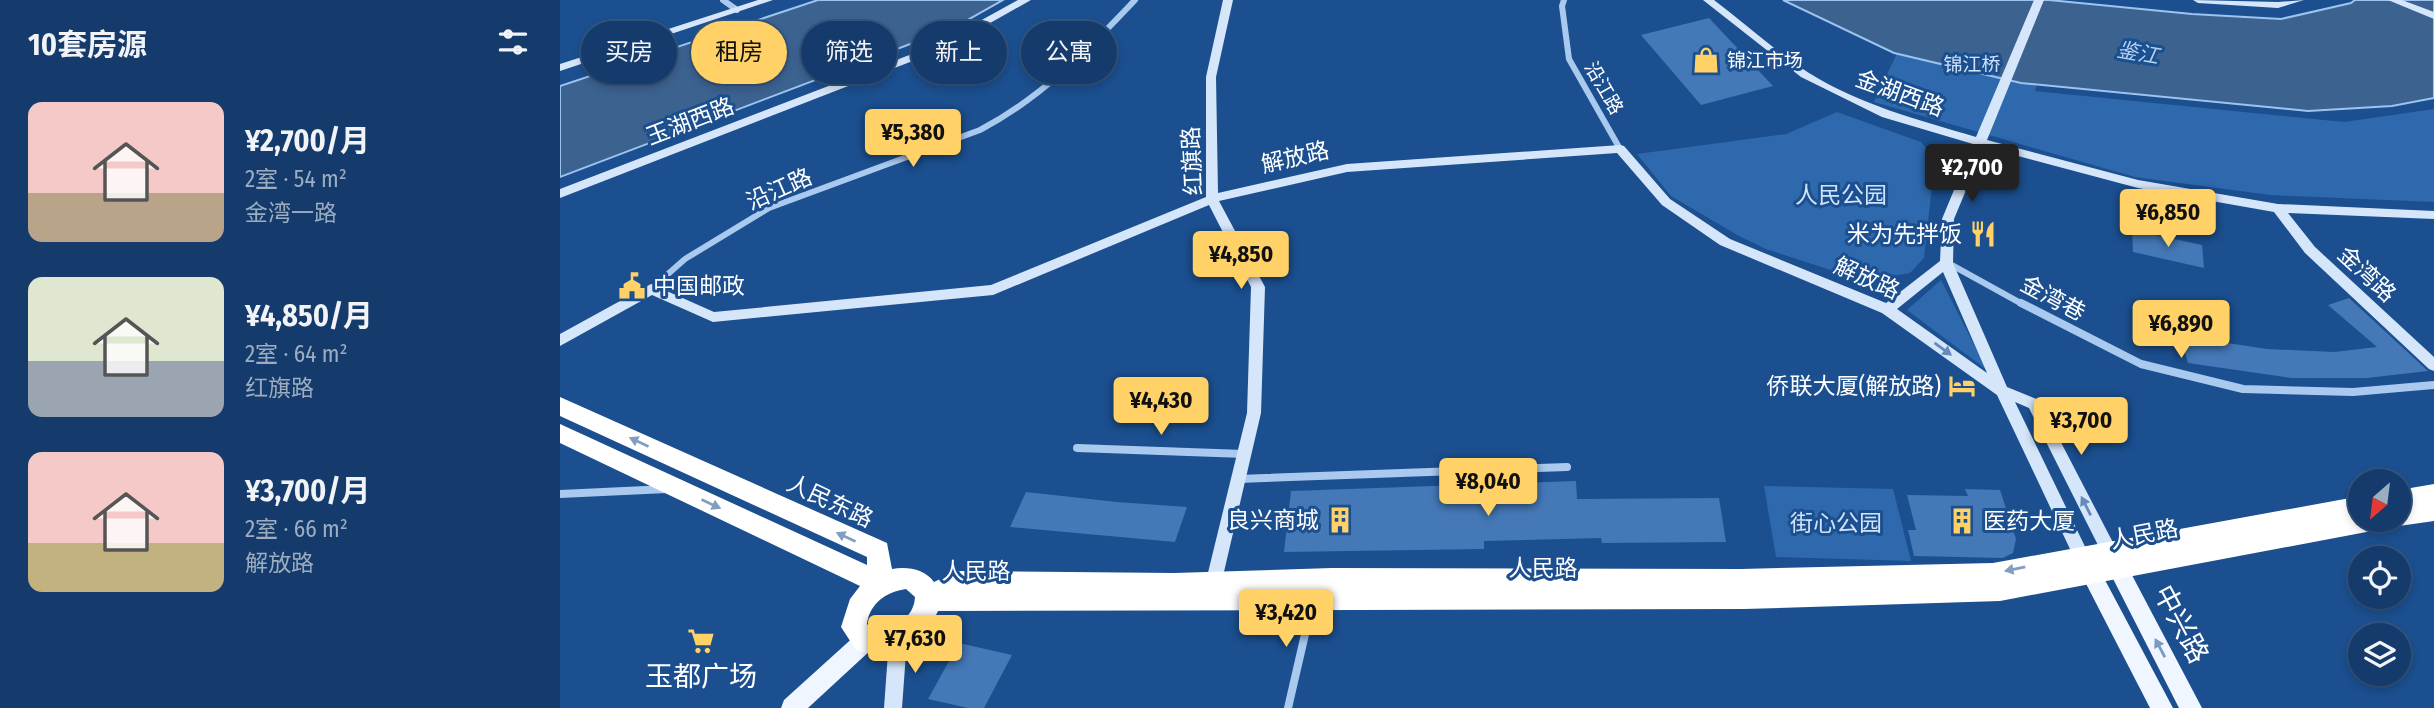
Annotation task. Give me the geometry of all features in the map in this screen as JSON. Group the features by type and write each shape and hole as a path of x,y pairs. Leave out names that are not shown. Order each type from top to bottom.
{"highway":[{"name":"人民东路","path":"560,406 877,551 882,584"},
{"path":"560,433 882,584"},
{"path":"2412,498 2434,494"},
{"name":"人民路","path":"928,599 1212,591 1332,579 1741,580 1979,574 2086,564 2348,509"},
{"path":"2412,514 2434,511"},
{"name":"人民路","path":"2113,559 2348,524"},
{"name":"人民路","path":"1212,591 1314,596 1744,597 2000,590 2086,564"},
{"path":"897,579 917,581 924,586 928,599 925,614 918,624 898,639 875,643 865,641 854,627 855,617 865,597 882,584 897,579"}],"main road":[{"name":"中兴路","path":"2113,559 2191,708"},
{"path":"2086,564 2162,708"},
{"path":"792,708 865,641"},
{"path":"807,708 841,676 865,641"}],"street":[{"path":"723,0 737,10"},
{"path":"560,68 768,0"},
{"name":"玉湖西路","path":"560,194 942,46 1026,0"},
{"name":"沿江路","path":"651,289 685,258 769,208 980,130 1012,115 1082,54 1135,0"},
{"name":"红旗路","path":"1212,591 1254,413 1258,287 1212,199 1210,77 1228,0"},
{"name":"沿江路","path":"1564,0 1562,6 1569,59 1620,149"},
{"name":"金湖西路","path":"1708,0 1804,75 1886,114 1980,142 2138,184 2278,208 2434,215"},
{"path":"2002,391 1947,262 1948,219 2039,0"},
{"path":"2198,0 2278,5 2299,0"},
{"path":"2393,0 2434,16"},
{"path":"2415,0 2434,7"},
{"name":"解放路","path":"651,289 713,317 992,290 1212,199 1347,168 1620,149 1666,202 1725,242 1887,309 2002,391 2034,404 2113,559"},
{"name":"金湾路","path":"2278,208 2310,250 2434,365"},
{"path":"1887,309 1947,262"},
{"name":"金湾巷","path":"1947,262 2050,319 2141,364 2243,389 2353,392 2434,385"},
{"path":"560,341 651,289"},
{"name":"解放路","path":"2002,391 2086,564"},
{"path":"1077,448 1244,454"},
{"path":"1238,479 1567,467"},
{"path":"560,494 678,489"},
{"path":"1288,708 1314,596"},
{"path":"893,708 898,639"}],"green space":[{"name":"锦江桥","path":"1922,0 2063,0 2035,91 2344,122 2434,109 2434,202 2270,195 2135,177 1874,102"},
{"name":"人民公园","path":"1837,112 1921,142 1935,159 1924,258 1910,273 1871,280 1858,279 1766,249 1671,196 1637,154 1786,134"},
{"path":"1941,280 1987,370 1907,310"},
{"name":"街心公园","path":"1764,486 1893,489 1911,561 1776,557"}],"water":[{"path":"818,0 1003,0 966,21 911,21 911,44 897,49 897,21 801,21 801,84 805,84 560,177 560,86 581,79 581,84 677,84 677,47 691,42 691,84 787,84 787,21 755,21"},
{"name":"鉴江","path":"1783,0 2049,0 2192,14 2281,19 2355,0 2434,0 2434,98 2392,106 2308,111 2021,83 1894,53"}],"building":[{"name":"锦江市场","path":"1709,18 1773,86 1701,105 1641,35"},
{"path":"2132,230 2202,245 2204,268 2133,252"},
{"path":"2349,298 2428,371 2367,378 2291,378 2188,363 2180,336 2267,349 2334,352 2377,347 2328,305"},
{"path":"1576,481 1577,499 1719,498 1726,542 1602,543 1601,538 1484,541 1484,549 1284,552 1291,491"},
{"name":"医药大厦","path":"1965,489 2000,490 2016,539 2013,553 2003,558 1914,556 1908,530 1916,530 1907,495 1968,496"},
{"path":"1026,492 1187,507 1175,542 1010,527"},
{"path":"959,643 1012,655 984,708 968,708 928,699"}],"place":[{"name":"锦江市场","path":"1706,60"},
{"name":"米为先拌饭","path":"1983,234"},
{"name":"中国邮政","path":"632,286"},
{"name":"侨联大厦(解放路)","path":"1962,386"},
{"name":"良兴商城","path":"1340,520"},
{"name":"医药大厦","path":"1962,521"},
{"name":"玉都广场","path":"701,641"}]}
